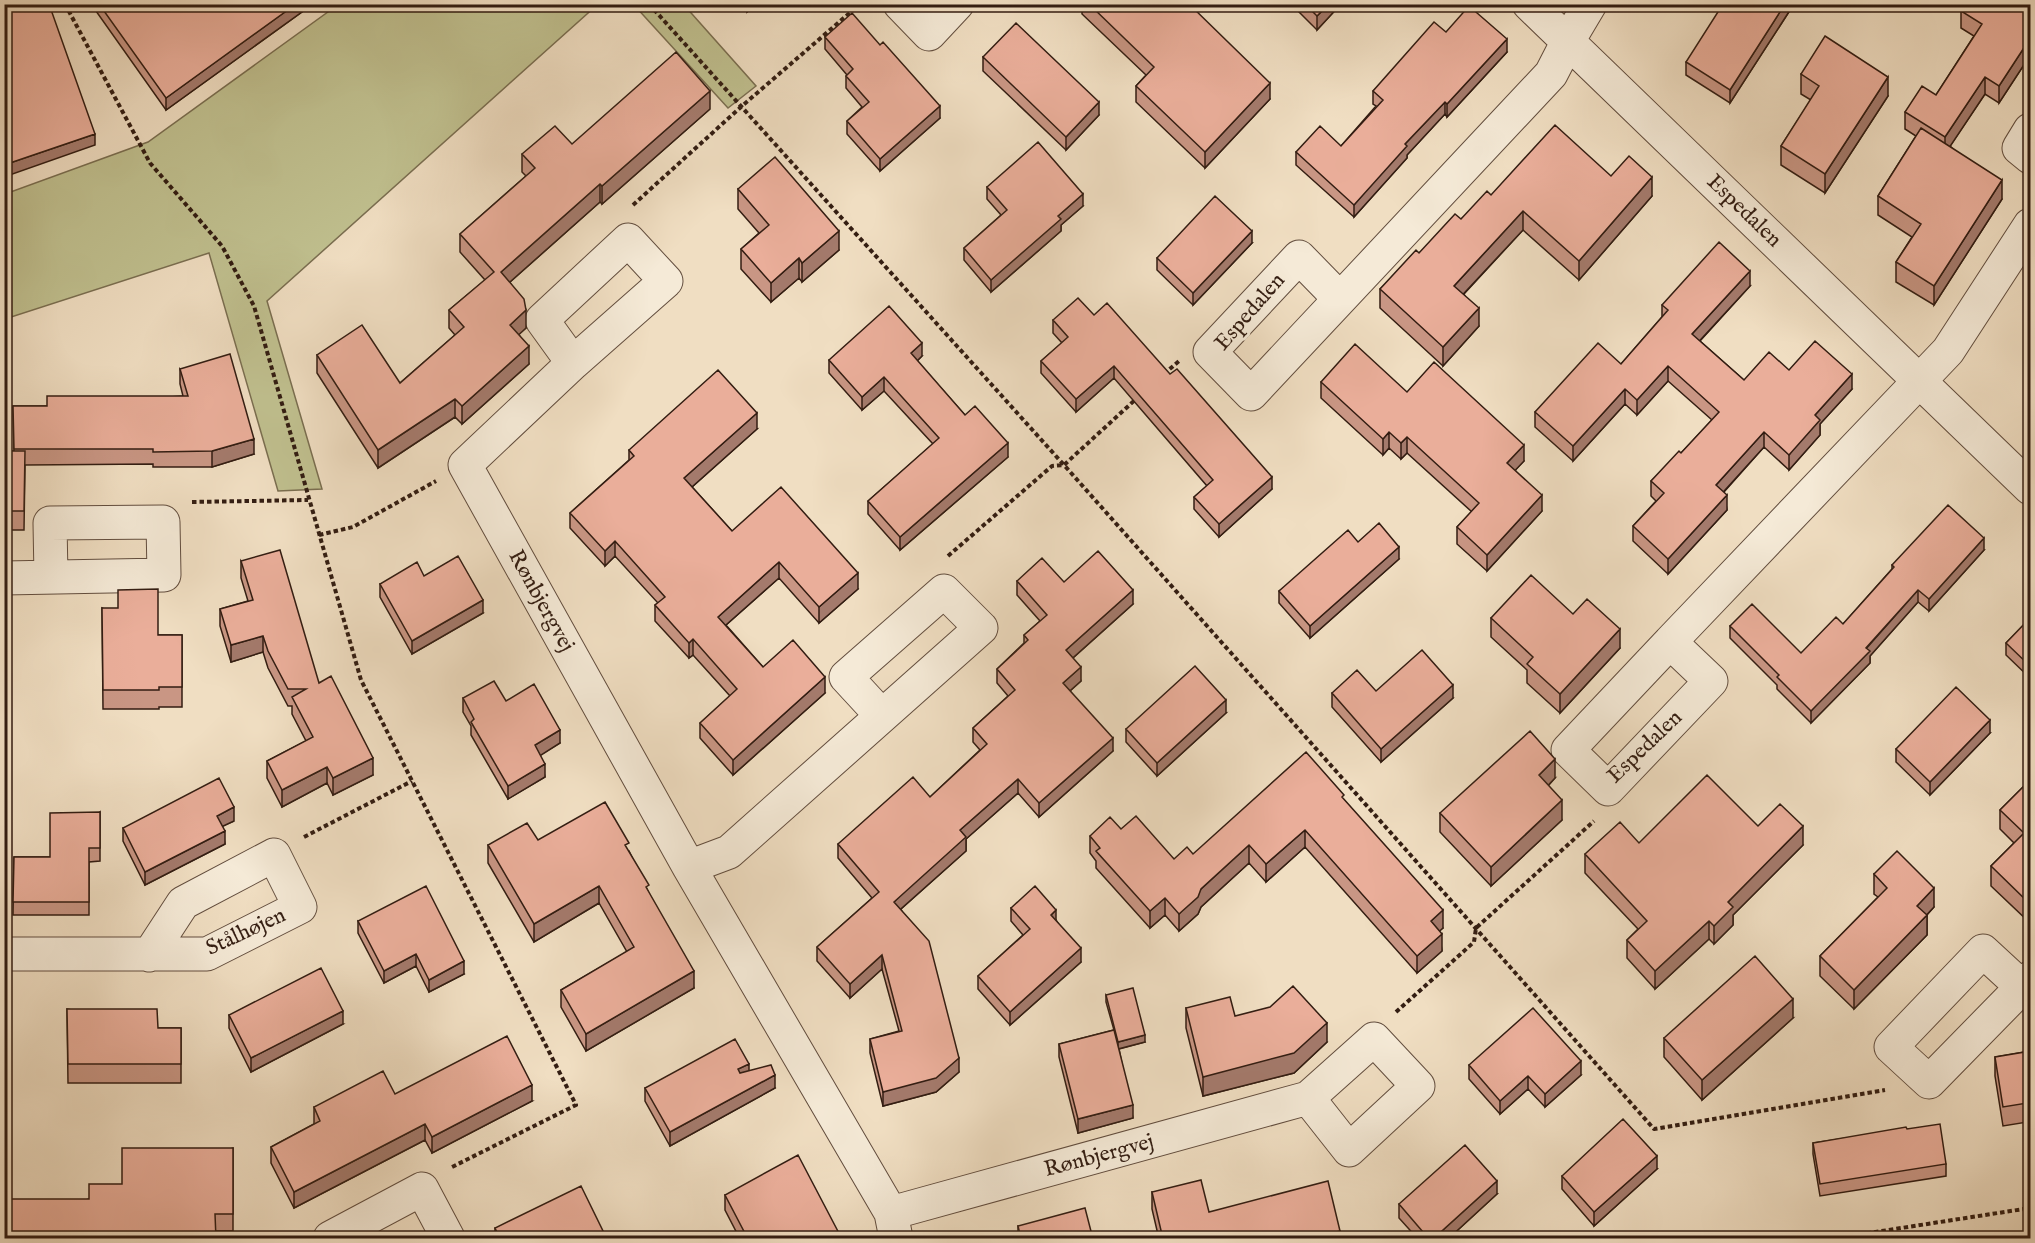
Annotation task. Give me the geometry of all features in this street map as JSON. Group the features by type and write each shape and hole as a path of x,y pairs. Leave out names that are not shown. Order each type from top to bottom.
{"street":[{"path":"900,4 929,34 957,4"},
{"name":"Espedalen","path":"1530,4 2031,488"},
{"name":"Espedalen","path":"1340,299 1299,257 1210,352 1251,394 1551,74 1590,4"},
{"path":"2031,130 2019,148 2031,157"},
{"name":"Espedalen","path":"1670,642 1711,681 1608,789 1568,750 1670,642 1948,351 2031,225"},
{"path":"465,465 573,363 666,281 627,240 542,320 573,363"},
{"name":"Rønbjergvej","path":"465,465 689,867 893,1226 1308,1098 1374,1039"},
{"path":"4,578 164,575 163,522 50,523 51,577"},
{"path":"689,867 729,852 882,716 981,628 944,591 846,677 882,716"},
{"path":"149,955 183,903 274,855"},
{"name":"Stålhøjen","path":"4,954 207,954 300,907 274,855"},
{"path":"1983,951 2026,982 1929,1082 1891,1047 1983,951"},
{"path":"1308,1098 1349,1150 1418,1086 1374,1039"},
{"path":"330,1239 422,1189 448,1239"}],"path":[{"path":"65,4 150,163 222,246 254,306 361,680 576,1105 429,1178 422,1189"},
{"path":"650,4 1064,465 1654,1129 1929,1082"},
{"path":"627,240 612,225 742,106 860,4"},
{"path":"1156,381 1198,344 1210,352"},
{"path":"944,591 942,561 1052,466 1064,465 1139,397"},
{"path":"319,535 353,527 465,465"},
{"path":"163,522 163,502 308,500"},
{"path":"274,855 287,845 412,781"},
{"path":"1374,1039 1385,1022 1474,942 1476,928 1601,814 1608,789"},
{"path":"1837,1239 2031,1208"}],"green space":[{"path":"339,4 597,5 267,301 322,489 278,491 209,253 5,319 5,194 148,142"},
{"path":"634,5 684,5 756,86 728,108"}],"building":[{"path":"4,4 49,4 95,134 4,165"},
{"path":"99,4 296,4 166,98"},
{"path":"1089,4 1189,4 1270,83 1205,152 1136,86 1154,67"},
{"path":"1305,4 1329,4 1317,16"},
{"path":"1723,4 1785,4 1730,90 1686,62"},
{"path":"1965,4 2031,4 2031,37 1999,86 1985,77 1945,137 1905,112 1922,86 1936,95 1982,24 1961,11"},
{"path":"1469,6 1507,39 1447,104 1445,102 1405,144 1407,146 1354,205 1296,152 1320,126 1341,146 1383,100 1373,91 1434,22 1446,32"},
{"path":"852,13 880,45 883,42 940,106 880,159 847,121 869,102 846,76 853,69 825,37"},
{"path":"1016,23 1099,102 1066,137 983,57"},
{"path":"1825,36 1888,77 1825,174 1781,146 1819,86 1801,74"},
{"path":"676,52 710,91 501,272 524,299 526,310 510,325 529,346 462,406 455,399 378,450 317,355 362,325 400,383 464,327 449,310 494,272 460,234 535,168 522,154 555,126 572,144"},
{"path":"1555,125 1611,176 1629,156 1652,177 1579,261 1523,211 1454,286 1479,308 1443,347 1380,289 1416,250 1419,253 1455,214 1461,219 1487,191 1491,195"},
{"path":"1921,128 2002,180 1934,286 1896,262 1921,224 1878,196"},
{"path":"1038,142 1083,194 1058,216 1061,219 991,280 964,248 1007,210 987,187"},
{"path":"775,157 839,231 802,263 799,258 771,283 741,249 769,225 738,189"},
{"path":"1215,196 1252,231 1193,293 1157,258"},
{"path":"1719,242 1750,271 1692,334 1744,380 1769,352 1789,370 1815,341 1852,374 1815,415 1820,420 1789,455 1764,432 1716,485 1727,495 1668,559 1633,526 1664,493 1651,481 1719,412 1668,366 1637,400 1625,389 1573,446 1535,412 1598,343 1621,364 1668,310 1662,305"},
{"path":"1078,298 1094,315 1107,303 1170,374 1177,369 1272,477 1219,524 1194,497 1213,480 1114,366 1076,399 1041,361 1068,337 1053,320"},
{"path":"889,306 922,343 911,353 965,415 975,406 1008,443 900,537 868,501 939,438 884,377 862,397 829,360"},
{"path":"1355,344 1407,392 1434,362 1524,445 1507,463 1542,495 1487,555 1457,527 1479,503 1407,437 1401,443 1389,432 1383,439 1321,382"},
{"path":"230,354 254,439 212,451 14,449 13,406 47,406 47,396 188,396 180,369"},
{"path":"718,370 757,413 684,478 732,531 781,487 858,573 819,607 779,562 718,617 763,667 793,640 825,677 733,760 700,723 737,689 693,639 689,643 655,605 665,597 615,541 605,551 570,513 634,456 629,450"},
{"path":"4,451 25,451 24,511 4,511"},
{"path":"1948,505 1984,538 1929,599 1918,590 1866,648 1870,651 1811,711 1730,626 1752,604 1801,653 1836,617 1843,624 1894,567 1892,565"},
{"path":"1379,523 1399,547 1310,626 1279,591 1348,530 1358,542"},
{"path":"280,550 319,683 331,676 373,758 333,778 327,767 282,790 267,761 313,737 292,697 306,689 288,689 268,651 263,636 231,645 220,609 253,600 241,561"},
{"path":"1098,551 1133,590 1066,650 1081,667 1063,683 1113,738 1039,803 1018,779 960,830 966,837 894,902 929,941 959,1058 936,1078 883,1092 870,1039 902,1031 882,955 850,984 817,947 879,892 838,844 913,777 930,797 987,744 973,728 1015,690 997,669 1028,640 1024,635 1047,615 1017,581 1042,558 1064,582"},
{"path":"458,556 483,600 412,641 380,584 417,562 424,576"},
{"path":"1531,575 1573,614 1587,599 1620,629 1560,694 1527,664 1533,657 1491,618"},
{"path":"158,589 158,635 182,635 182,687 159,687 159,690 103,690 102,608 118,608 118,590"},
{"path":"2031,617 2031,667 2006,643"},
{"path":"1422,650 1453,685 1381,749 1332,693 1357,670 1376,691"},
{"path":"1195,666 1226,700 1157,763 1126,729"},
{"path":"494,681 506,701 534,684 560,730 535,745 545,764 508,786 471,722 474,719 463,698"},
{"path":"1956,687 1990,720 1930,782 1896,749"},
{"path":"1530,731 1555,759 1539,775 1562,800 1491,867 1440,813"},
{"path":"1306,752 1344,795 1342,797 1443,910 1431,921 1442,934 1417,956 1305,830 1266,864 1249,845 1201,889 1198,897 1179,914 1165,898 1150,911 1096,851 1100,848 1090,836 1110,817 1121,829 1136,816 1174,859 1187,847 1193,854"},
{"path":"1707,775 1758,826 1780,804 1803,826 1728,902 1733,907 1714,926 1709,921 1655,971 1627,940 1647,921 1585,854 1620,822 1639,843"},
{"path":"219,778 234,807 217,816 225,831 145,872 123,828"},
{"path":"2031,779 2031,902 2029,903 1991,866 2024,833 2000,810"},
{"path":"605,802 629,843 625,845 649,885 646,887 694,971 586,1034 561,990 634,947 599,886 534,924 488,845 527,823 538,840"},
{"path":"100,812 100,848 89,848 89,902 13,902 14,857 50,857 50,813"},
{"path":"1897,851 1934,888 1917,906 1927,915 1854,990 1820,956 1887,888 1874,874"},
{"path":"426,886 464,961 429,980 416,954 384,971 358,921"},
{"path":"1035,886 1056,910 1051,915 1081,948 1010,1012 978,976 1030,929 1011,908"},
{"path":"1755,956 1793,999 1702,1080 1664,1038"},
{"path":"321,968 343,1011 251,1058 229,1015"},
{"path":"1293,986 1327,1023 1294,1053 1203,1077 1186,1008 1230,997 1235,1016 1270,1007"},
{"path":"1133,988 1145,1035 1118,1042 1106,995"},
{"path":"1533,1008 1581,1061 1545,1094 1528,1076 1500,1101 1469,1065"},
{"path":"67,1009 157,1009 158,1028 181,1028 181,1064 68,1064"},
{"path":"1114,1030 1133,1105 1078,1119 1059,1044"},
{"path":"507,1036 532,1085 432,1137 425,1124 294,1192 271,1147 320,1121 314,1107 383,1071 395,1094"},
{"path":"735,1039 749,1064 738,1069 740,1073 771,1065 775,1075 670,1132 645,1088"},
{"path":"2031,1051 2031,1126 2027,1103 2003,1107 1995,1057"},
{"path":"1623,1119 1657,1156 1594,1212 1562,1176"},
{"path":"1940,1124 1946,1164 1820,1184 1813,1143 1906,1127 1907,1129"},
{"path":"1465,1145 1497,1181 1433,1239 1429,1239 1399,1204"},
{"path":"122,1148 233,1148 233,1214 215,1214 216,1239 11,1239 11,1199 89,1199 89,1184 122,1184"},
{"path":"798,1155 842,1239 748,1239 725,1195"},
{"path":"1201,1180 1209,1212 1328,1181 1340,1231 1310,1239 1163,1239 1152,1192"},
{"path":"581,1186 604,1233 591,1239 500,1239 495,1228"},
{"path":"1085,1208 1093,1239 1021,1239 1018,1226"}]}
